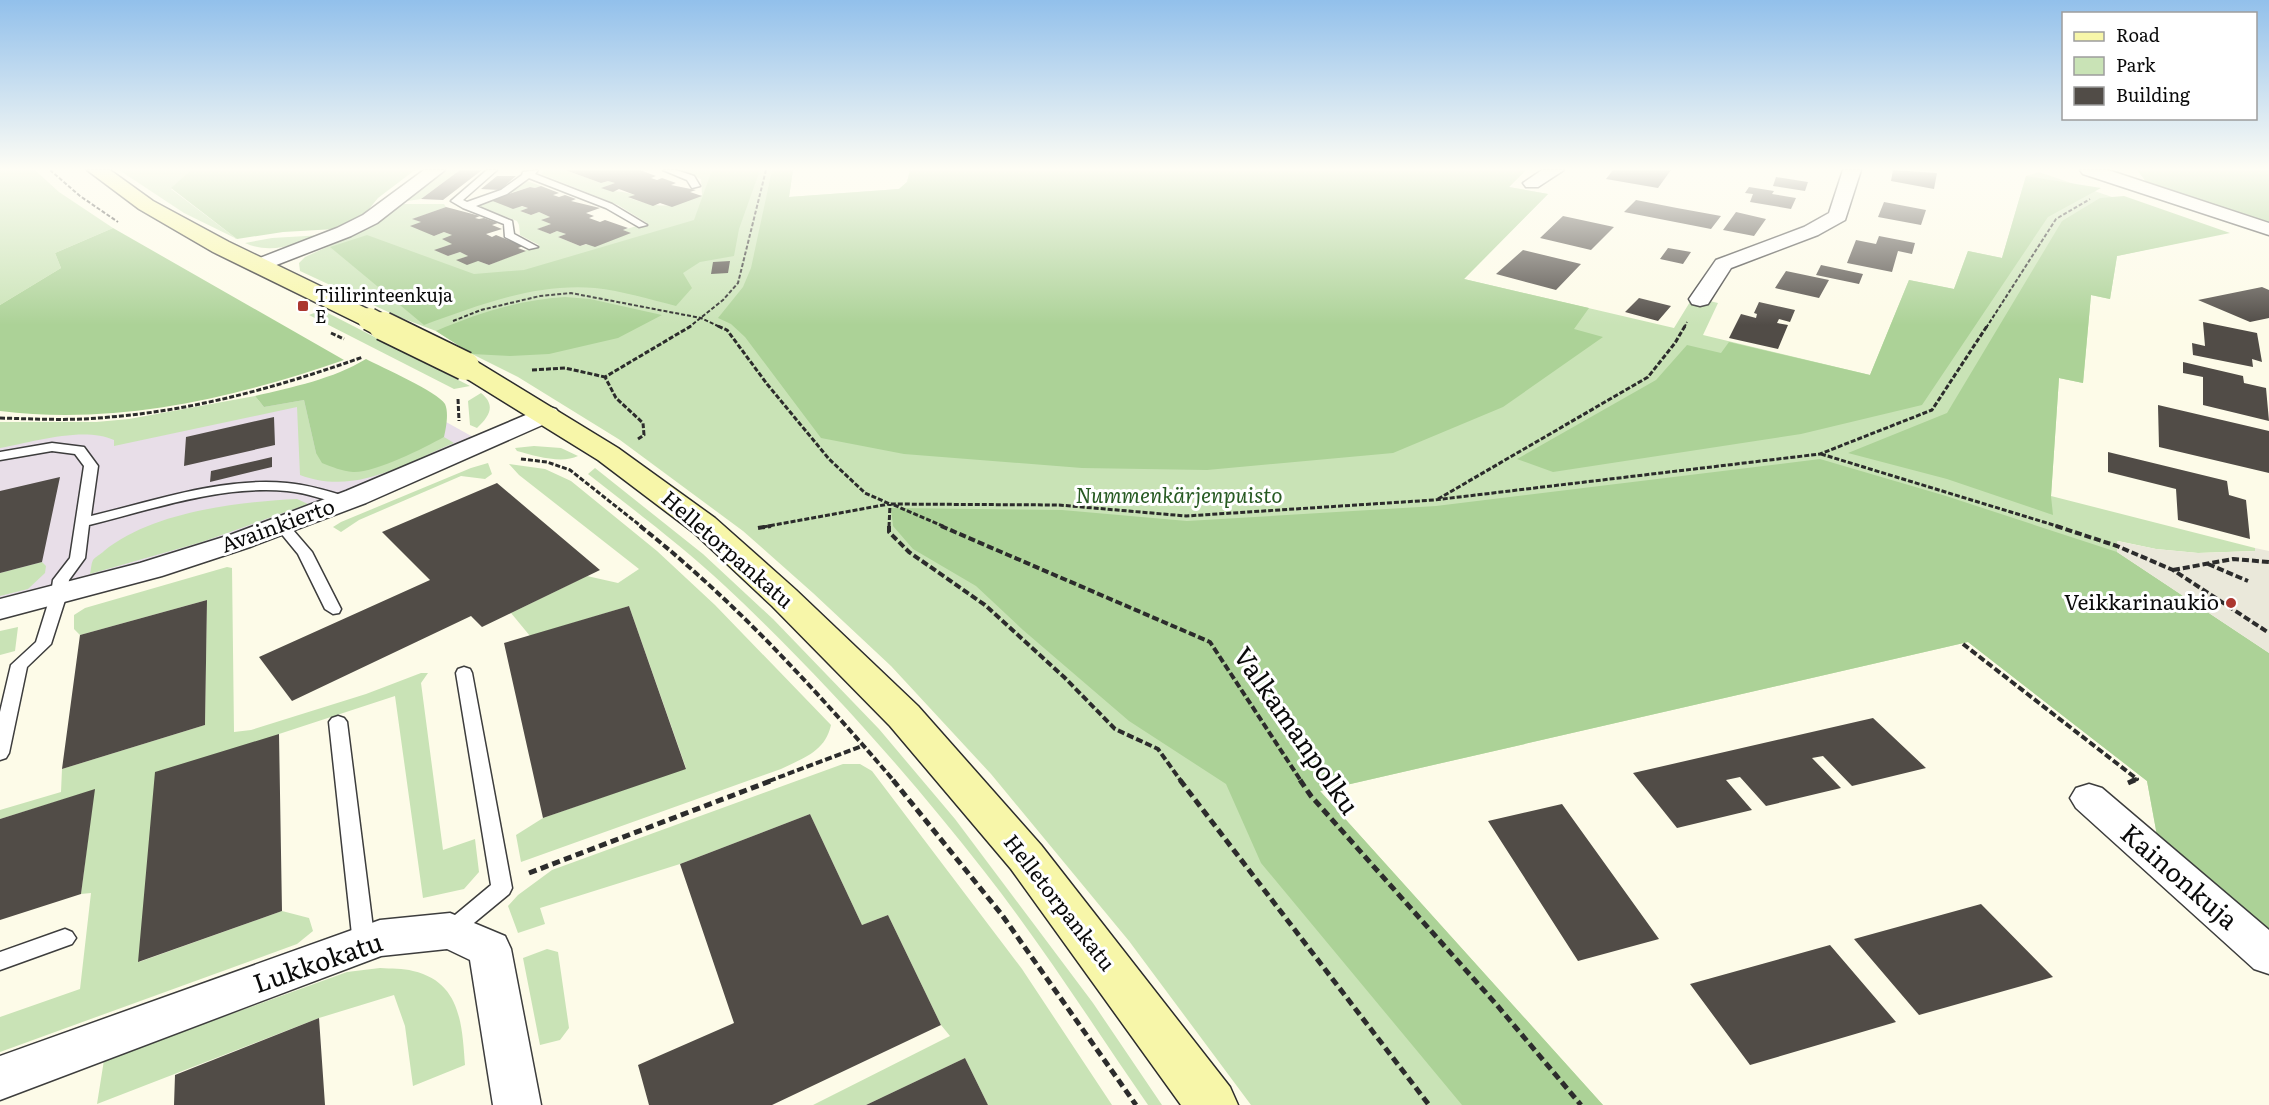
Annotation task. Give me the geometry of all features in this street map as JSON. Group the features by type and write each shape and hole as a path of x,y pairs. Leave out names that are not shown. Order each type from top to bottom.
{"street":[{"name":"Helletorpankatu","path":"176,222 221,247 369,319 457,379 547,414 608,454 717,537 784,597 904,716 1026,857 1212,1105"},
{"path":"259,265 365,222"},
{"path":"1700,299 1724,264 1811,231 1828,222"},
{"path":"2246,222 2269,229"},
{"name":"Avainkierto","path":"0,609 165,566 282,526 547,414"},
{"name":"Kainonkuja","path":"2089,798 2269,956"},
{"path":"450,931 489,949 517,1105"},
{"name":"Lukkokatu","path":"0,1078 381,938 450,931"}],"lane":[{"path":"505,222 509,223 509,235 533,247"},
{"path":"636,222 642,225"},
{"path":"0,456 52,447 79,450 91,466 77,558 61,580 59,594 43,644 19,665 0,753"},
{"path":"82,522 228,489 284,487 316,491 345,501"},
{"path":"282,526 305,552 333,609"},
{"path":"450,931 502,888 464,673"},
{"path":"338,722 364,944"},
{"path":"0,961 65,938"}],"path":[{"path":"570,470 644,435 643,423 616,398 605,377 635,362 701,318 735,289 753,222"},
{"path":"717,537 801,519 890,504 1059,505 1186,516 1434,500 1820,454 1932,410 2053,222"},
{"name":"Valkamanpolku","path":"452,321 481,310 531,298 571,293 701,318 727,330 767,384 829,459 865,493 1210,642 1311,796 1581,1105"},
{"path":"1434,500 1648,377 1675,343"},
{"path":"0,418 81,419 123,416 193,406 266,390 363,357"},
{"path":"457,379 459,397 457,412 462,430 509,458 547,462 570,470 672,551 747,620 832,709 930,823 1002,915 1136,1105"},
{"path":"1820,454 2015,512 2117,546 2173,570 2269,633"},
{"path":"890,504 889,532 909,552 985,605 1064,677 1115,729 1158,749 1207,818 1429,1105"},
{"path":"2173,570 2234,560 2260,559 2269,562"},
{"path":"2208,564 2248,581"},
{"path":"1963,644 2137,779 2089,798"},
{"path":"502,888 525,874 862,746"}],"shaded area":[{"path":"328,390 430,413 482,442 345,501 0,609 0,431 161,425"},
{"name":"Veikkarinaukio","path":"2117,541 2156,549 2198,553 2255,551 2255,548 2269,551 2269,653 2117,552"}],"green space":[{"path":"0,222 103,222 113,228 55,253 61,268 0,305"},
{"path":"201,222 214,222 237,239"},
{"path":"214,222 350,222 335,229 283,232 237,239"},
{"name":"Nummenkärjenpuisto","path":"376,222 421,222 434,236 444,232 452,235 452,244 435,250 448,256 460,252 468,256 457,260 478,261 489,265 539,245 520,235 517,222 546,222 551,224 538,229 550,234 557,231 566,234 558,237 580,246 630,233 623,230 647,223 645,222 1521,222 1464,279 1674,328 1693,297 1718,303 1703,335 1870,375 1909,280 1954,289 1968,251 2002,258 2013,222 2184,222 2220,234 2117,256 2110,299 2091,295 2083,383 2059,378 2051,496 2255,548 2255,551 2198,553 2156,549 2118,541 2117,552 2269,653 2158,841 2147,781 1968,642 1320,791 1603,1105 1251,1105 1129,941 991,774 891,666 743,531 620,440 518,377 472,354 436,331 399,317 300,271 299,263 305,257 360,232"},
{"path":"689,222 742,222 734,256 700,262 683,273 692,288 676,306 605,289 573,287 508,297 424,325 330,247 367,235 474,274 524,270"},
{"path":"761,222 1521,222 1464,279 1589,308 1574,329 1603,337 1503,407 1393,453 1207,470 1082,468 904,454 821,438 745,337 731,324 718,318 743,287 751,268"},
{"path":"2013,222 2045,222 1922,405 1801,434 1553,472 1517,459 1656,380 1687,345 1721,353 1729,342 1870,375 1909,280 1954,289 1968,251 2002,258"},
{"path":"2062,222 2197,222 2230,233 2117,256 2110,299 2091,295 2083,383 2059,378 2051,496 2053,515 1947,479 1848,453 1947,413"},
{"path":"113,228 344,360 260,386 174,405 87,415 43,415 0,411 0,305 61,268 55,253"},
{"path":"323,235 284,247 264,248 245,243 272,238"},
{"path":"565,297 590,299 662,315 618,338 549,354 510,356 472,354 436,331 499,308"},
{"path":"322,310 470,386 454,389 309,315"},
{"path":"366,359 432,393 445,404 447,420 444,437 374,469 345,471 322,463 316,453 304,400 264,407 255,396 326,377"},
{"path":"481,393 489,402 490,410 477,428 470,425 468,401"},
{"path":"255,396 264,407 304,400 316,453 393,461 444,437 454,443 379,475 340,482 320,481 300,475 297,407 114,446 114,440 88,434 58,436 0,448 0,422 96,422 129,419"},
{"path":"534,446 561,448 578,456 564,459 548,458 517,451 515,448"},
{"path":"1820,459 1946,496 2117,552 2269,653 2269,933 2158,841 2147,781 1968,642 1320,791 1603,1105 1462,1105 1261,863 1226,784 1129,721 1023,630 976,586 913,549 893,526 891,508 1062,510 1187,521 1436,506"},
{"path":"488,463 492,474 485,479 461,476 359,520 341,532 333,527 471,468"},
{"path":"509,464 545,469 571,481 657,551 715,605 831,725 824,742 812,753 781,769 521,862 516,835 543,818 686,768 629,606 530,636 511,613 587,576 618,583 639,569 519,475"},
{"path":"595,468 703,554 773,619 879,729 955,819 1093,1003 1162,1105 1148,1105 1006,899 954,833 860,724 794,653 709,571 588,474"},
{"path":"297,499 308,504 202,542 90,574 95,558 124,538 170,518 222,506"},
{"path":"42,562 46,566 45,573 28,589 0,596 0,573"},
{"path":"227,567 232,568 234,732 251,730 366,694 421,673 428,673 421,683 443,850 475,839 479,872 464,889 423,898 395,696 279,734 139,962 282,911 309,918 313,931 297,944 0,1052 0,1017 80,989 91,893 81,894 94,790 0,819 0,810 61,792 62,769 205,725 207,600 80,635 74,629 74,615 85,608"},
{"path":"18,627 15,651 0,655 0,631"},
{"path":"843,764 860,764 872,771 1022,969 1112,1105 988,1105 965,1058 866,1105 813,1105 950,1036 941,1025 888,915 862,925 810,814 680,864 540,908 545,924 518,933 508,906 518,895 552,870"},
{"path":"547,949 558,952 569,1028 560,1040 540,1045 523,958"},
{"path":"380,968 413,971 429,977 450,995 460,1021 465,1065 413,1086 405,1026 394,995 319,1018 97,1104 104,1060 347,972"}],"building":[{"path":"421,222 494,222 498,223 492,225 502,229 486,234 492,237 496,235 523,246 518,248 526,251 489,265 478,261 467,265 456,260 468,256 460,252 448,256 434,250 452,244 442,239 452,235 444,232 434,236 410,226"},
{"path":"545,222 610,222 628,228 623,230 631,233 595,247 586,244 580,246 558,237 566,234 557,231 550,234 537,229 551,224"},
{"path":"1557,222 1589,222 1614,227 1591,250 1540,238"},
{"path":"1673,222 1717,222 1711,229"},
{"path":"1729,222 1764,222 1754,236 1723,230"},
{"path":"1903,222 1922,222 1921,225"},
{"path":"1879,236 1915,243 1912,254 1898,251 1892,272 1847,263 1856,240 1876,244"},
{"path":"1668,248 1691,252 1683,264 1660,259"},
{"path":"1523,250 1581,264 1556,290 1496,274"},
{"path":"730,261 728,273 711,274 713,262"},
{"path":"1821,265 1863,274 1859,284 1816,275"},
{"path":"1786,271 1829,280 1819,298 1775,288"},
{"path":"2262,287 2269,290 2269,318 2250,322 2198,300"},
{"path":"1639,298 1671,306 1658,321 1625,312"},
{"path":"1759,302 1795,310 1790,322 1779,319 1777,323 1788,325 1778,349 1729,338 1741,314 1756,318 1757,314 1754,313"},
{"path":"2203,322 2257,333 2262,362 2252,359 2253,367 2193,355 2192,343 2205,346"},
{"path":"2183,362 2243,376 2244,383 2266,388 2269,421 2203,405 2203,377 2183,373"},
{"path":"2158,405 2269,431 2269,473 2159,447"},
{"path":"274,417 275,445 184,466 186,437"},
{"path":"2108,452 2227,481 2229,495 2246,500 2250,539 2178,520 2176,489 2108,472"},
{"path":"272,457 272,467 210,482 211,471"},
{"path":"60,477 42,562 0,573 0,491"},
{"path":"497,483 600,570 482,627 471,616 292,701 259,657 430,580 382,532"},
{"path":"207,600 205,725 62,769 80,635"},
{"path":"629,606 686,769 543,818 504,643"},
{"path":"1873,718 1926,768 1852,786 1823,756 1812,758 1841,788 1766,806 1740,777 1726,780 1752,810 1677,828 1633,773"},
{"path":"279,734 282,911 138,962 155,772"},
{"path":"95,789 81,894 0,920 0,819"},
{"path":"1562,804 1659,939 1578,961 1488,821"},
{"path":"810,814 862,925 888,915 941,1025 772,1105 649,1105 638,1065 734,1023 680,864"},
{"path":"1981,904 2053,977 1919,1015 1854,939"},
{"path":"1830,945 1896,1022 1750,1065 1690,984"},
{"path":"319,1018 325,1105 174,1105 175,1075"},
{"path":"965,1058 988,1105 866,1105"}],"place":[{"name":"Tiilirinteenkuja E","path":"303,306"},
{"name":"Veikkarinaukio","path":"2231,603"}]}
